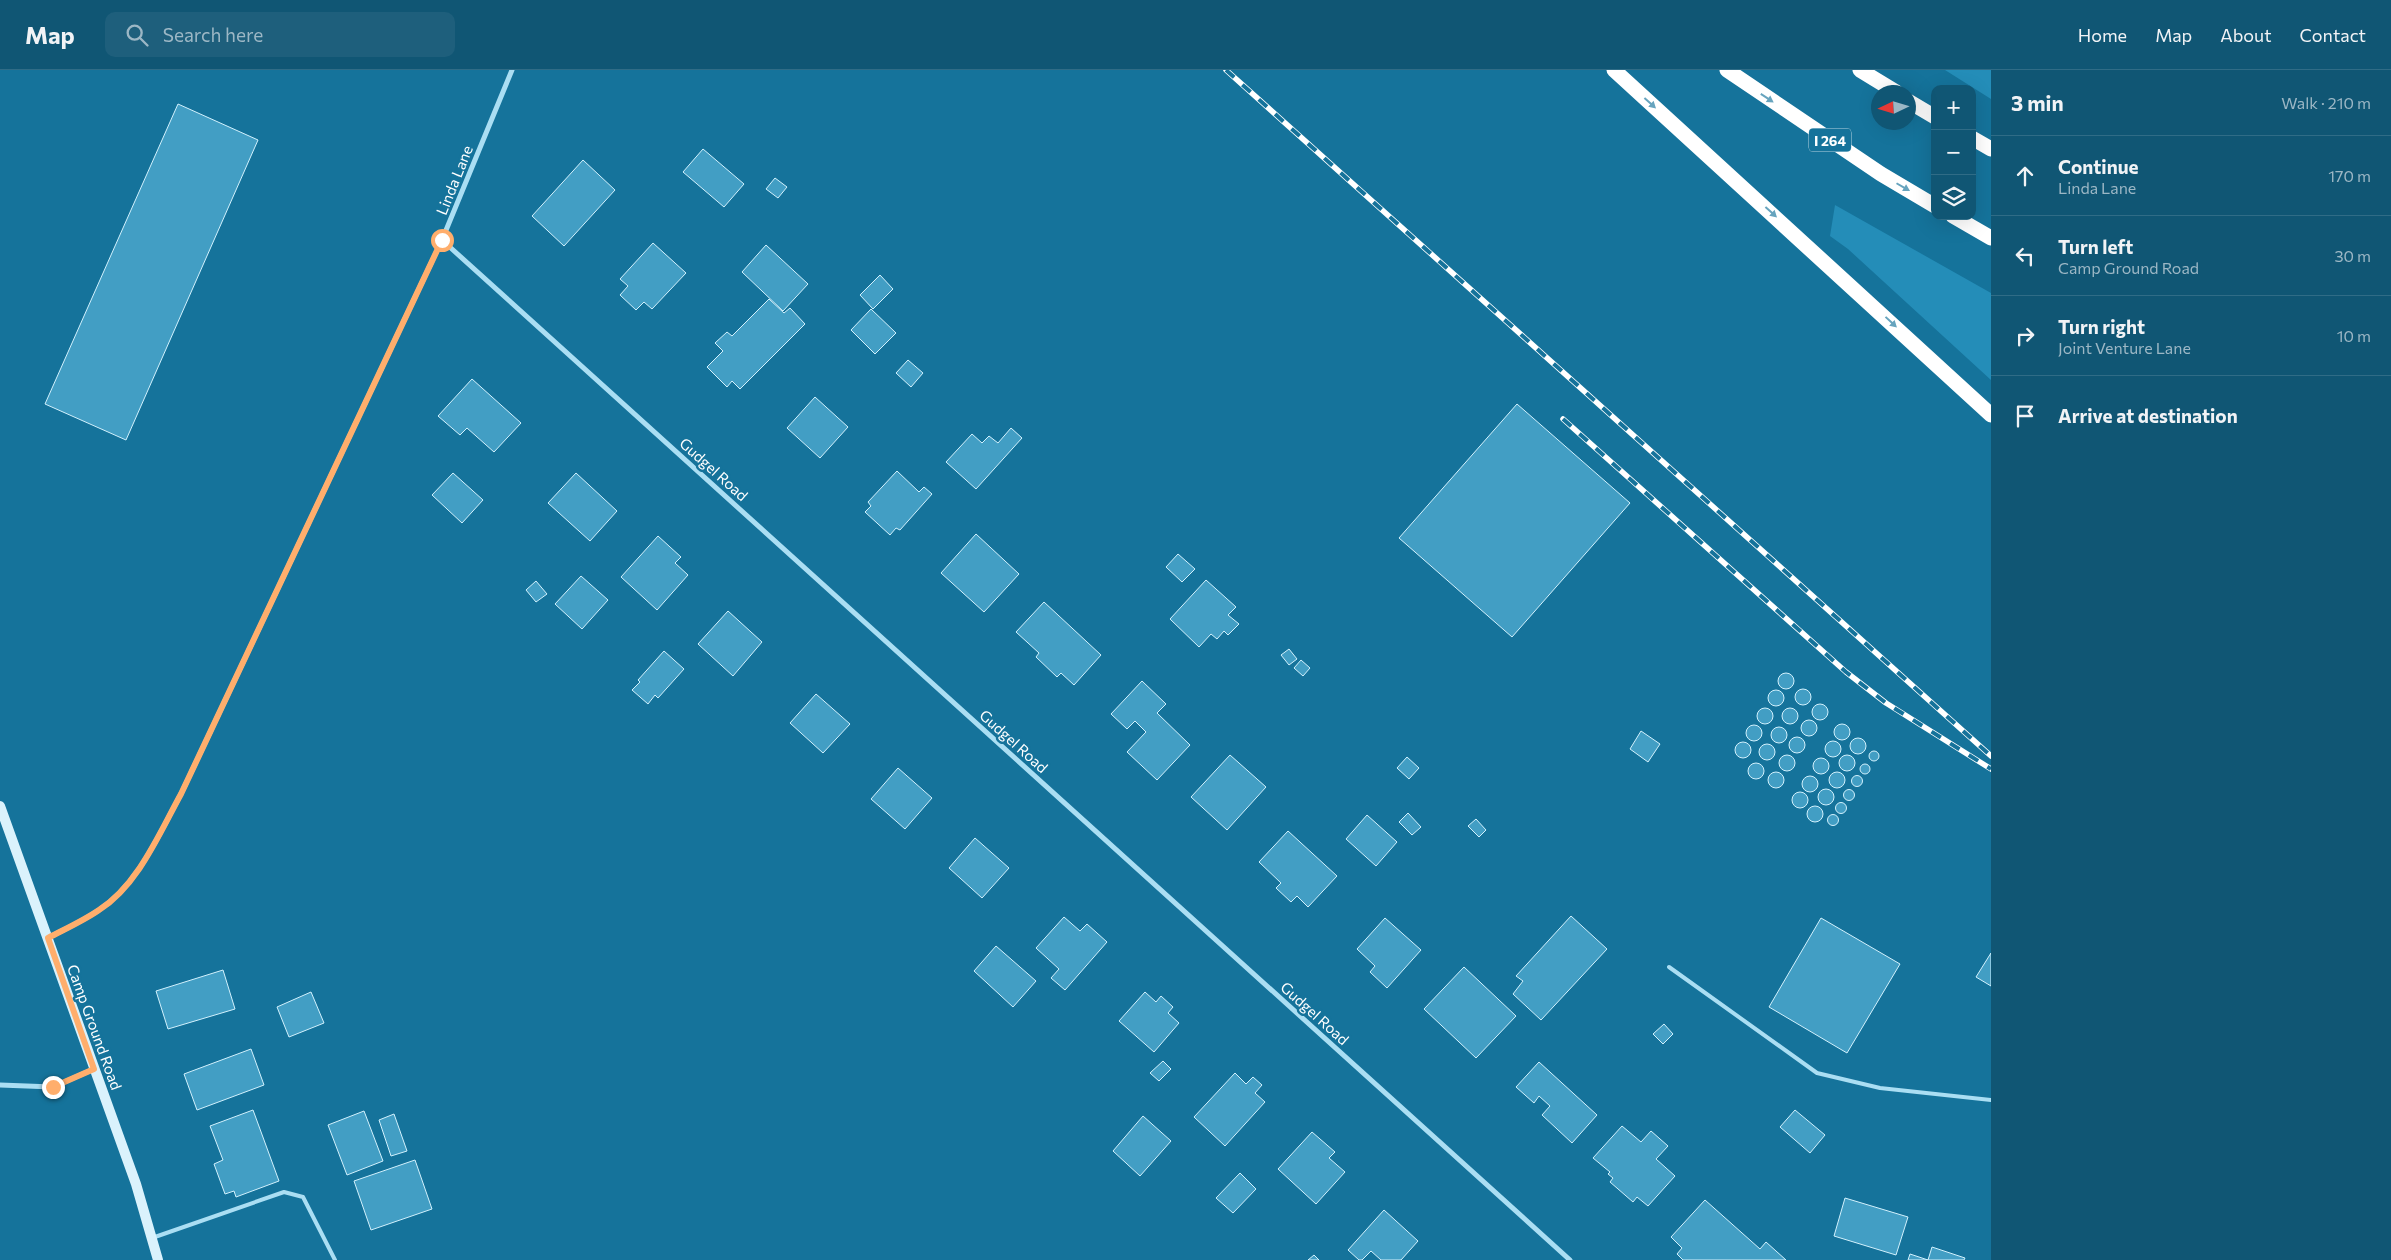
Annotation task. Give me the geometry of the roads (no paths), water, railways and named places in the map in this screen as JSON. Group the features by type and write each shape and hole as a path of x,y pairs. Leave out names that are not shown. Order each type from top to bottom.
{"highway":[{"path":"1614,70 1991,415"},
{"name":"I 264","path":"1727,70 1881,174 1931,204"},
{"path":"1860,70 1885,85"},
{"path":"1916,106 1931,115"},
{"path":"1976,140 1991,149"},
{"path":"1960,220 1991,238"}],"street":[{"name":"Linda Lane","path":"48,938 100,910 121,892 147,856 181,794 442,240 512,70"},
{"name":"Gudgel Road","path":"442,240 1570,1260"},
{"name":"Camp Ground Road","path":"0,806 136,1184 158,1260"},
{"path":"0,1084 53,1087 94,1069"}],"lane":[{"path":"1669,967 1817,1073 1880,1088 1991,1100"},
{"path":"152,1238 284,1192 303,1197 335,1260"}],"railway":[{"path":"1226,70 1991,756"},
{"path":"1563,419 1846,672 1886,703 1991,769"}]}
